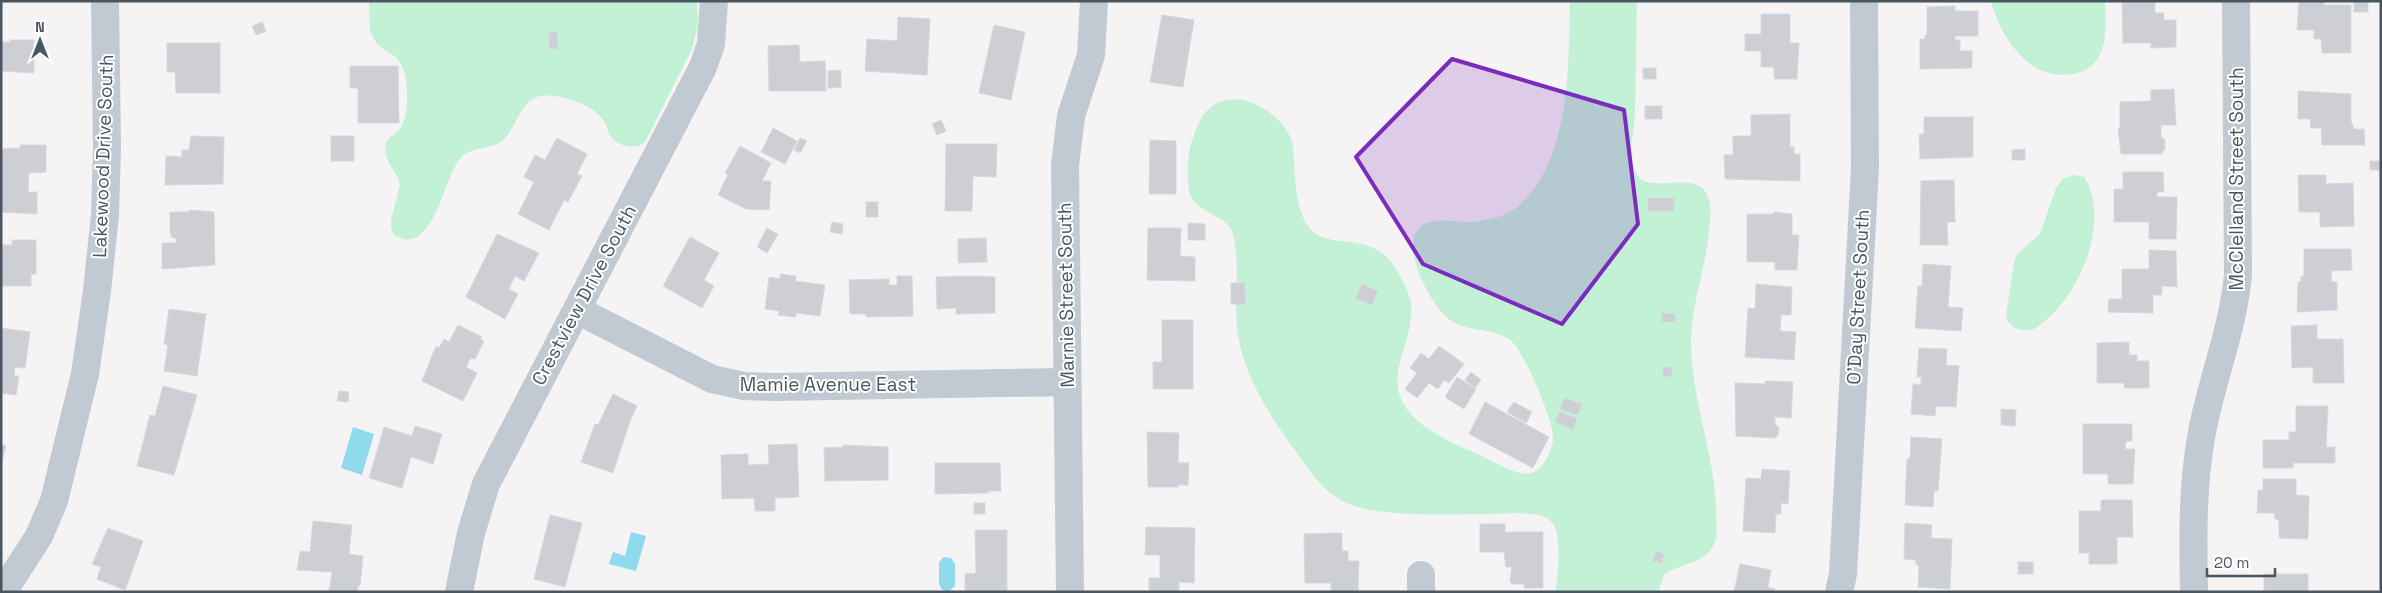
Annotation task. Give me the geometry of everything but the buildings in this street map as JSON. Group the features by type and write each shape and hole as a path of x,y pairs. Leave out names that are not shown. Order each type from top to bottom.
{"street":[{"name":"Lakewood Drive South","path":"7,574 39,536 54,501 73,430 91,336 102,248 106,182 105,1"},
{"name":"Crestview Drive South","path":"459,592 469,541 486,484 703,66 711,44 714,1"},
{"name":"Marnie Street South","path":"1070,592 1065,165 1071,116 1091,55 1094,1"},
{"name":"O'Day Street South","path":"1839,592 1843,574 1865,167 1864,1"},
{"name":"McClelland Street South","path":"2194,592 2193,513 2197,465 2206,414 2232,318 2238,275 2236,1"},
{"name":"Mamie Avenue East","path":"577,310 688,368 712,379 734,385 776,387 1067,382"}],"highlighted area":[{"path":"1452,59 1624,110 1638,224 1562,324 1423,264 1356,157"}],"green space":[{"path":"369,1 697,1 698,25 692,49 643,144 630,146 615,141 598,114 585,105 556,96 538,97 527,104 511,131 503,140 492,146 469,152 459,160 435,214 427,227 418,236 407,240 394,235 391,228 391,220 400,185 385,149 386,142 400,129 403,123 407,106 407,85 400,62 380,46 372,35"},
{"path":"1570,1 1637,1 1635,111 1632,143 1634,168 1637,175 1643,181 1696,185 1704,190 1710,204 1707,244 1693,314 1691,342 1695,385 1715,492 1717,528 1715,541 1711,549 1700,558 1664,575 1658,592 1555,592 1558,567 1558,538 1552,522 1540,515 1522,513 1391,513 1347,503 1328,491 1320,484 1284,435 1256,389 1243,357 1237,328 1237,264 1234,238 1227,224 1194,201 1189,189 1188,163 1192,139 1202,116 1215,104 1227,100 1253,103 1277,119 1286,129 1292,141 1297,193 1306,223 1314,232 1324,238 1374,248 1386,256 1405,286 1411,305 1411,321 1398,378 1399,392 1405,407 1418,421 1448,441 1515,472 1528,474 1534,472 1541,467 1547,458 1553,439 1545,405 1526,363 1509,339 1502,335 1468,328 1453,322 1445,316 1430,296 1418,272 1413,248 1417,230 1423,225 1439,221 1473,222 1501,216 1516,208 1534,189 1548,166 1557,140 1563,112 1569,55"},
{"path":"1991,1 2105,1 2105,30 2101,52 2093,64 2080,72 2058,75 2043,71 2019,54 2010,42 1995,15"},
{"path":"2073,175 2084,177 2092,196 2094,217 2092,238 2086,260 2076,282 2064,301 2050,317 2034,329 2020,330 2010,324 2006,315 2017,254 2040,234 2056,188 2063,179"}],"water":[{"path":"353,427 374,434 362,475 341,468"},
{"path":"631,532 646,536 636,571 609,564 613,552 625,556"},
{"path":"944,557 951,558 955,564 955,586 948,592 942,590 939,584 939,562"}]}
